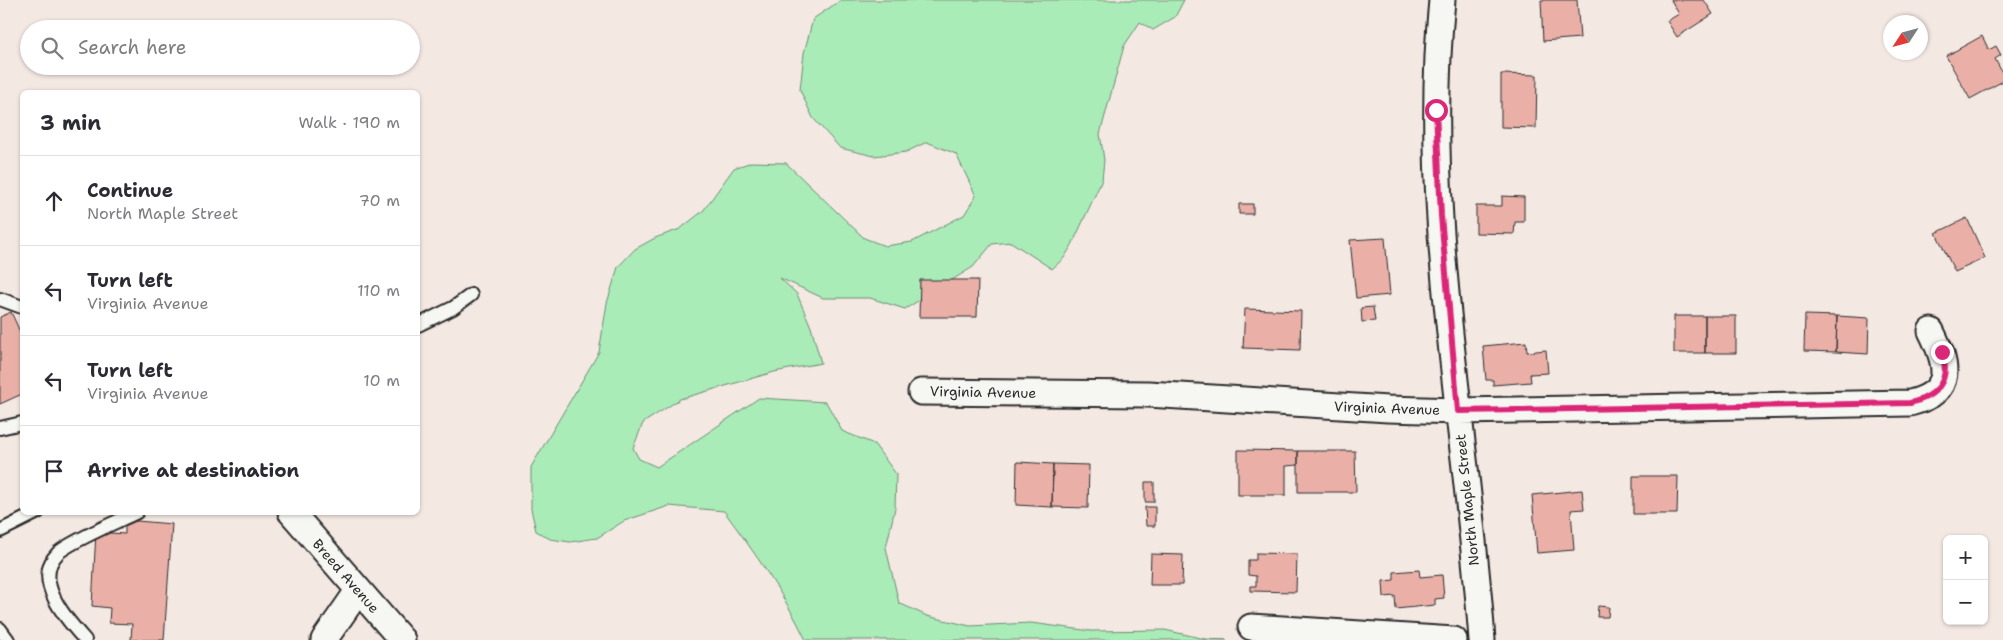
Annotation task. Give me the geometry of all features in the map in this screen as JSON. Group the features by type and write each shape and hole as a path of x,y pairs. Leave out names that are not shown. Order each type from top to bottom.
{"street":[{"name":"North Maple Street","path":"1442,0 1436,79 1437,141 1458,411 1482,640"},
{"name":"Virginia Avenue","path":"921,392 1148,394 1388,409 1458,411 1910,403 1922,400 1934,393 1944,378 1944,360 1931,331"},
{"name":"Breed Avenue","path":"294,515 402,640"},
{"path":"324,640 358,591"},
{"path":"1251,626 1454,640"}],"lane":[{"path":"420,324 453,308 472,295"},
{"path":"0,299 20,306"},
{"path":"0,428 20,423"},
{"path":"0,531 32,515"},
{"path":"85,640 75,630 52,595 49,579 51,564 62,550 131,515"},
{"path":"0,629 8,640"}],"green space":[{"path":"841,0 1184,0 1175,17 1153,30 1140,22 1124,46 1100,134 1104,160 1102,180 1072,245 1064,258 1052,269 1011,242 992,244 973,267 905,309 870,298 823,298 780,278 797,294 811,327 821,363 774,372 680,399 643,423 633,448 639,459 657,467 759,398 826,402 842,431 874,444 896,474 895,508 886,548 899,603 927,616 970,626 1031,623 1091,631 1165,630 1205,639 1227,640 806,640 778,590 724,511 669,506 624,521 597,538 570,542 550,539 536,531 531,509 531,467 599,352 607,303 618,267 635,249 655,238 680,229 703,211 734,168 752,162 786,163 864,238 885,246 912,242 964,215 976,196 956,154 927,142 906,152 874,156 840,148 813,118 800,90 804,53 813,19"}],"building":[{"path":"1541,0 1577,0 1580,38 1543,41"},
{"path":"1671,0 1704,0 1713,14 1677,37 1667,21 1679,14"},
{"path":"1982,36 1989,50 1996,46 2001,55 1995,59 2003,74 2003,81 1970,99 1946,56"},
{"path":"1501,74 1537,75 1536,128 1501,127"},
{"path":"1502,196 1524,197 1524,222 1515,222 1514,234 1476,233 1476,206 1502,206"},
{"path":"1239,204 1253,204 1253,214 1239,214"},
{"path":"1967,218 1985,258 1955,272 1936,233"},
{"path":"1385,238 1390,295 1356,298 1350,240"},
{"path":"920,280 978,280 977,317 919,317"},
{"path":"1373,307 1375,321 1362,322 1361,308"},
{"path":"1245,309 1301,311 1300,350 1243,348"},
{"path":"11,312 20,332 20,395 0,404 0,317"},
{"path":"1805,315 1837,316 1836,352 1804,351"},
{"path":"1674,316 1705,316 1705,353 1674,353"},
{"path":"1705,316 1736,316 1736,353 1705,353"},
{"path":"1837,316 1869,318 1868,354 1836,352"},
{"path":"1526,342 1527,352 1546,350 1548,373 1530,374 1531,382 1493,385 1493,380 1486,380 1483,346"},
{"path":"1238,450 1298,451 1298,465 1286,466 1286,495 1238,495"},
{"path":"1298,451 1355,451 1356,492 1298,492"},
{"path":"1017,462 1053,464 1052,507 1016,505"},
{"path":"1053,464 1089,465 1088,508 1052,507"},
{"path":"1633,476 1678,476 1677,514 1633,514"},
{"path":"1145,482 1154,482 1154,502 1145,502"},
{"path":"1582,490 1584,509 1571,510 1574,550 1537,553 1532,495"},
{"path":"1145,507 1155,507 1155,526 1146,526"},
{"path":"125,520 172,524 164,640 131,640 132,624 109,623 110,608 92,606 96,532 125,534"},
{"path":"1256,553 1297,554 1296,592 1251,591 1251,586 1256,586 1256,576 1248,575 1248,560 1256,560"},
{"path":"1151,554 1183,555 1182,585 1150,585"},
{"path":"1419,570 1420,577 1442,575 1444,598 1435,599 1435,605 1396,609 1395,596 1384,597 1383,581 1394,580 1394,572"},
{"path":"1598,606 1609,607 1608,617 1597,617"}],"route":[{"path":"1436,110 1441,216 1458,411 1910,403 1922,400 1934,393 1942,382 1945,372 1942,352"}]}
